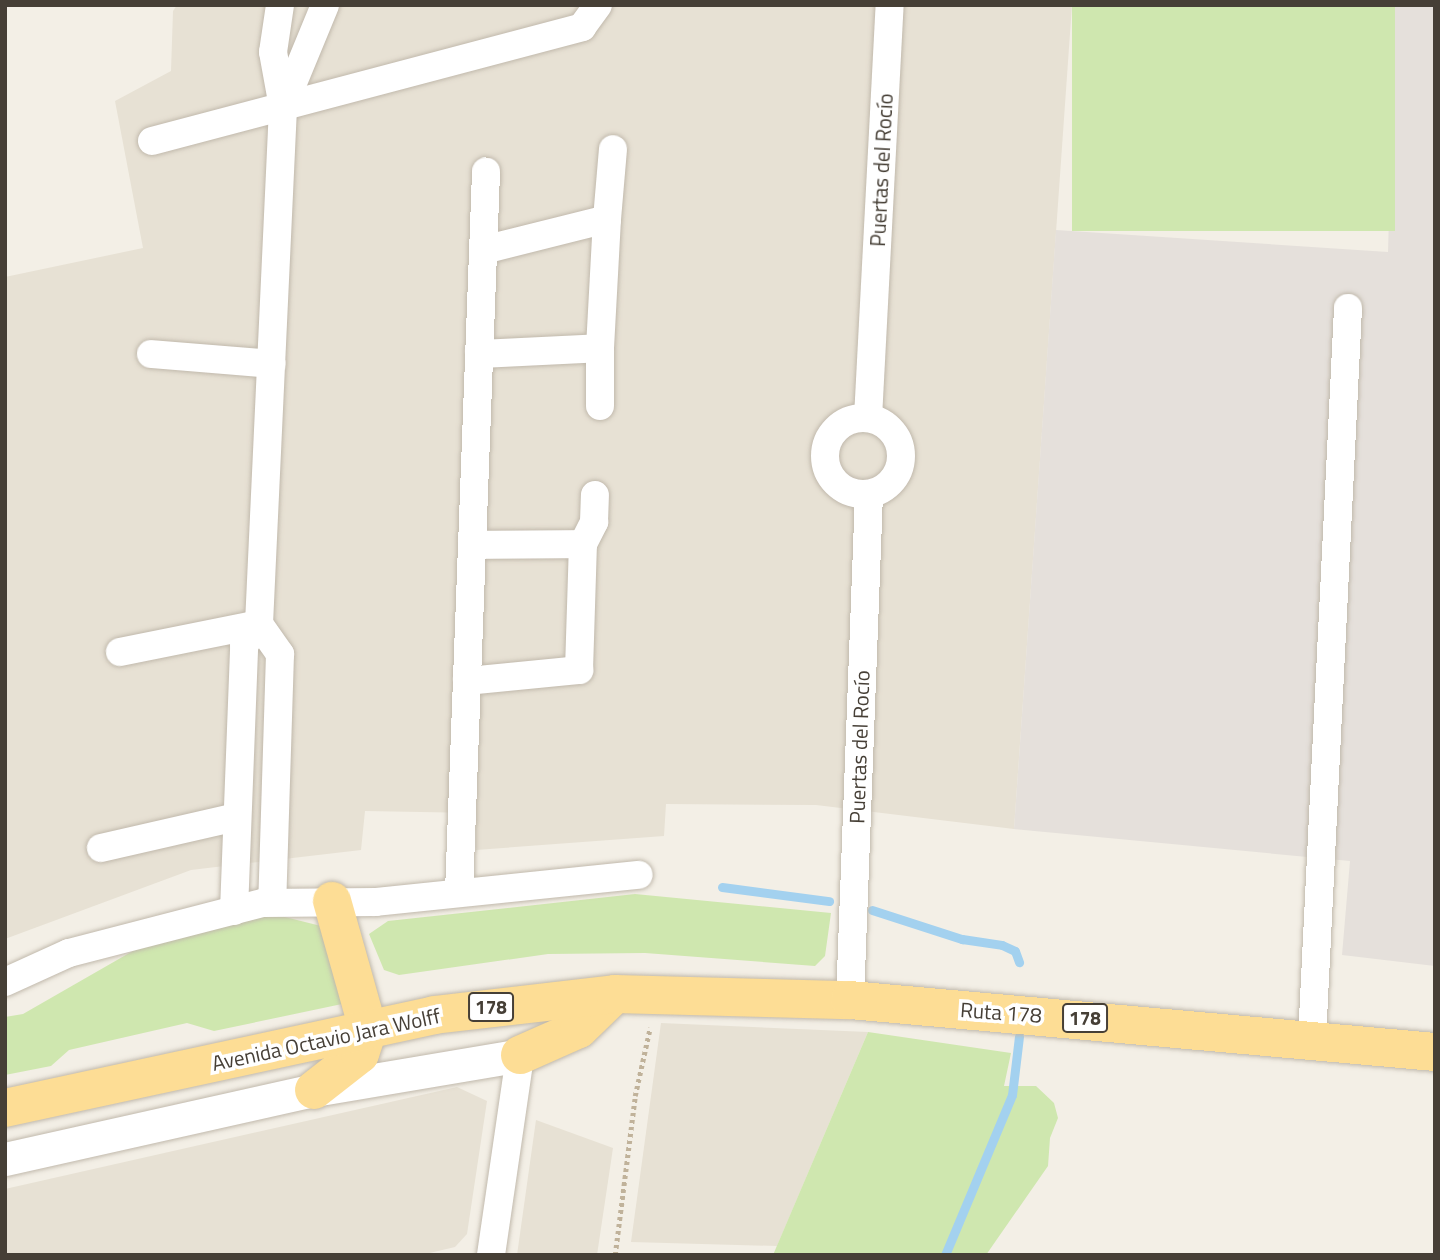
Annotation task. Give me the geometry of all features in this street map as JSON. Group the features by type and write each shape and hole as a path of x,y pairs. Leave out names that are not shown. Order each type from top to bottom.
{"main road":[{"path":"314,1090 360,1055 368,1029 332,901"},
{"path":"520,1055 579,1029 615,994"},
{"name":"Avenida Octavio Jara Wolff","path":"5,1108 434,1015 615,994 735,994"},
{"name":"Ruta 178","path":"735,994 850,1000 1435,1052"}],"street":[{"path":"234,911 244,645 259,624 272,364 283,107 273,52 279,5"},
{"path":"283,107 325,5"},
{"path":"152,141 582,27 598,5"},
{"name":"Puertas del Rocío","path":"868,418 890,5"},
{"path":"600,406 600,348 613,149"},
{"path":"459,892 486,172"},
{"path":"484,250 607,219"},
{"path":"1312,1039 1348,308"},
{"path":"479,354 600,348"},
{"path":"151,354 272,364"},
{"path":"868,418 893,433 901,460 887,486 869,494 844,489 833,481 824,457 832,432 843,424 868,418"},
{"name":"Puertas del Rocío","path":"850,1000 869,494"},
{"path":"467,681 579,670 583,544 594,522 595,495"},
{"path":"472,545 583,544"},
{"path":"120,652 259,624"},
{"path":"259,624 280,654 272,902"},
{"path":"240,733 279,735"},
{"path":"101,848 236,817"},
{"path":"5,982 69,953 272,902 376,902 639,875"},
{"path":"5,1159 314,1090 520,1055 491,1255"}],"path":[{"path":"615,1255 635,1096 657,993"}],"shaded area":[{"path":"177,5 1072,5 1014,829 816,805 666,804 664,836 476,850 476,813 365,811 361,850 191,870 5,939 5,277 143,248 115,101 171,71 173,11"},
{"path":"1395,5 1435,5 1435,966 1342,955 1350,861 1014,829 1056,230 1388,252"},
{"path":"661,1023 868,1032 777,1246 631,1242"},
{"path":"457,1087 487,1101 467,1234 455,1247 421,1255 5,1255 5,1189"},
{"path":"536,1120 613,1148 597,1255 517,1255"}],"green space":[{"path":"1072,5 1395,5 1395,231 1072,231"},
{"path":"635,894 831,913 825,956 815,966 645,953 548,954 399,975 384,970 369,934 388,921"},
{"path":"273,914 321,926 342,1004 214,1031 187,1023 69,1050 51,1066 5,1075 5,1017 23,1014 138,948"},
{"path":"868,1032 1011,1053 1004,1086 1036,1086 1054,1103 1058,1118 1050,1138 1048,1166 986,1255 773,1255"}],"waterway":[{"path":"722,887 829,901"},
{"path":"872,910 962,939 1002,945 1015,951 1019,962"},
{"path":"945,1255 1012,1095 1019,1036"}]}
